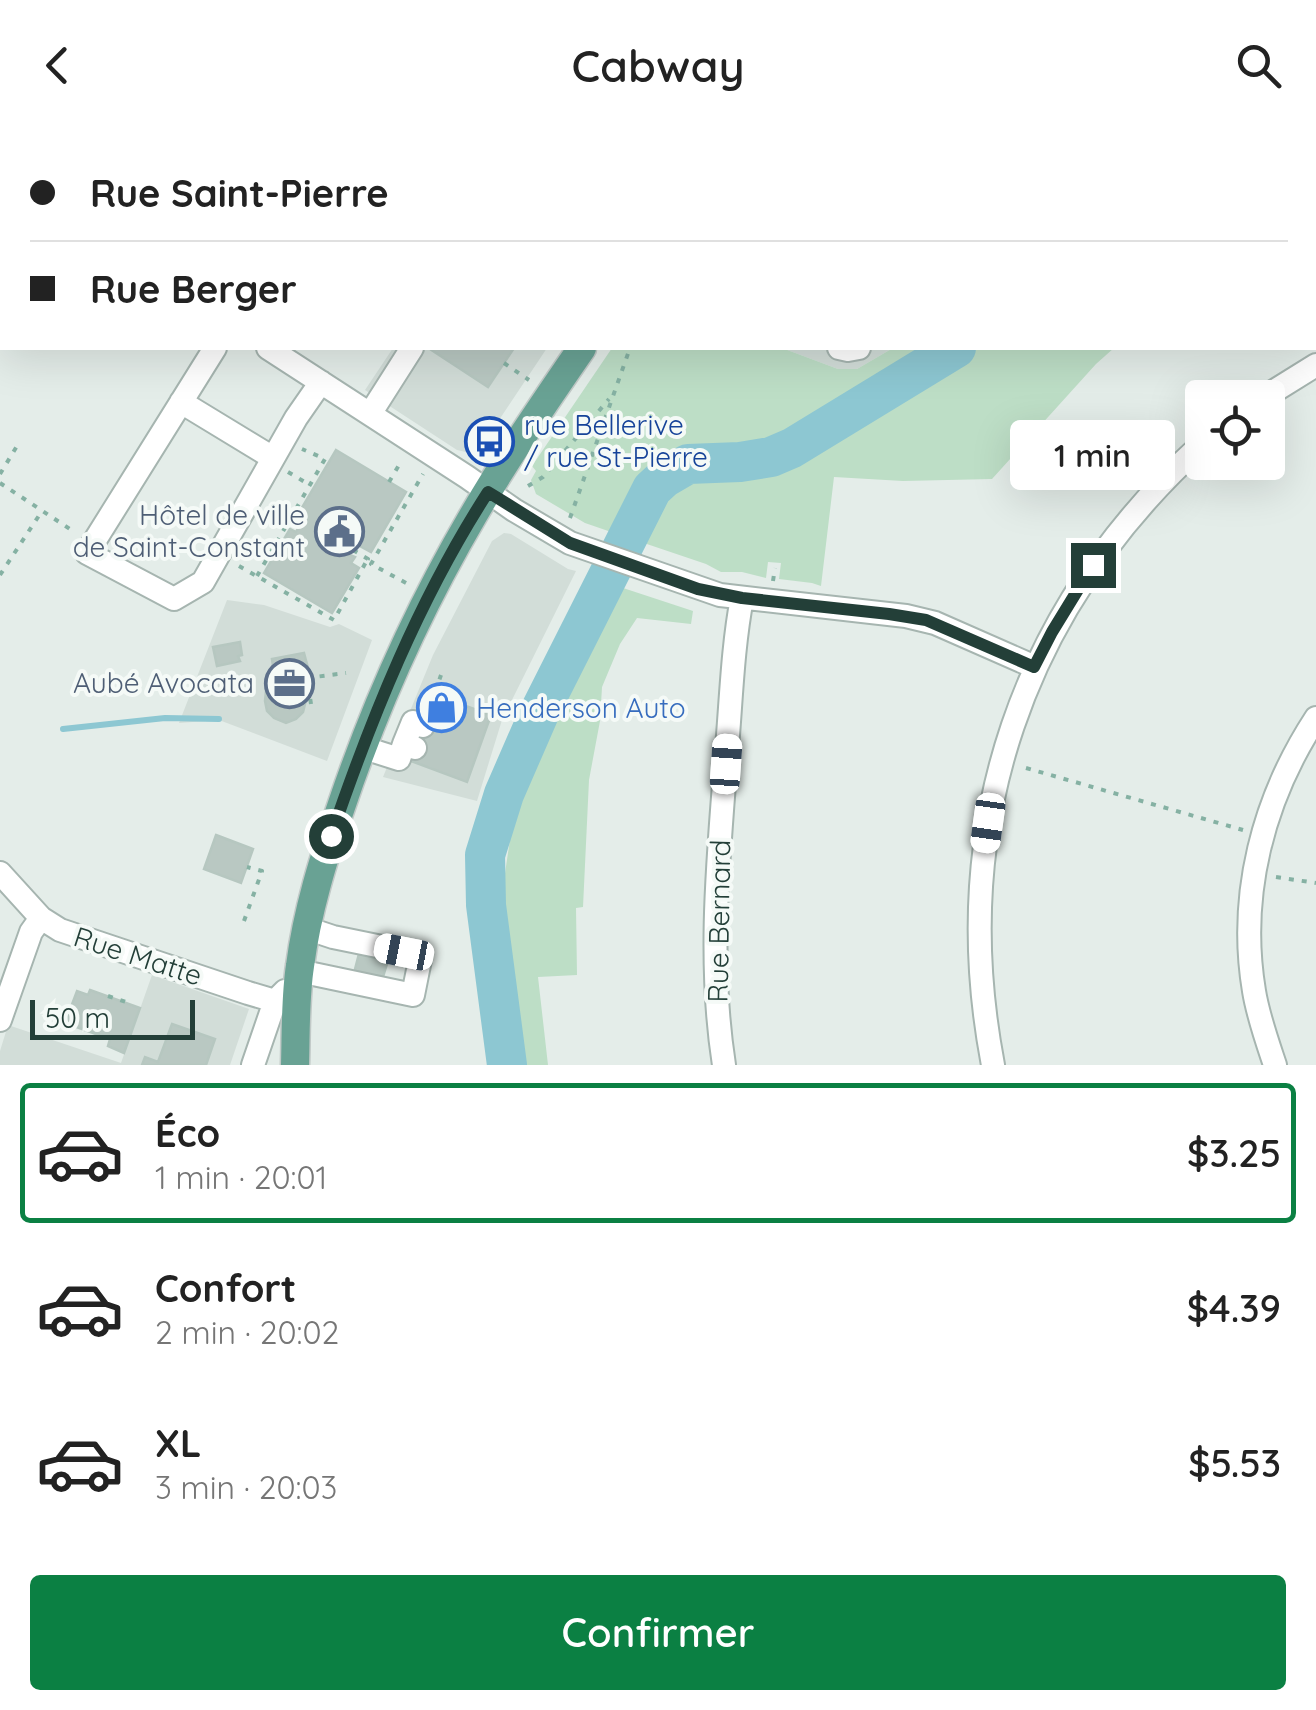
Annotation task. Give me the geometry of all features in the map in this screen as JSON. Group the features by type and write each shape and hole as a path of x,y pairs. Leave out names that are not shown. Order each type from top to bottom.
{"main road":[{"path":"295,1065 292,988 331,836 362,747 413,627 455,547 581,350"}],"street":[{"path":"214,350 89,548 174,599 203,582 296,418 321,382"},
{"path":"271,350 544,529 588,550 698,589 926,620 1034,667"},
{"path":"370,414 411,350"},
{"path":"1285,384 1316,365"},
{"path":"181,402 273,458"},
{"path":"993,1065 979,947 984,855 1002,762 1034,667 1052,632 1102,552 1185,461"},
{"name":"Rue Bernard","path":"724,1065 714,964 715,903 742,598"},
{"path":"1275,1065 1260,1020 1250,964 1250,909 1263,830 1293,755 1316,718"},
{"path":"362,747 399,759 414,740"},
{"name":"Rue Matte","path":"0,873 41,918 60,930 292,988 412,995 421,955 306,928"},
{"path":"0,1020 32,932 41,918"},
{"path":"253,1065 292,988"}],"path":[{"path":"570,518 629,350"},
{"path":"504,364 529,380"},
{"path":"528,486 543,477 612,396"},
{"path":"0,474 20,448"},
{"path":"257,576 324,459 312,455"},
{"path":"389,482 402,460"},
{"path":"244,569 334,620 423,474"},
{"path":"298,478 310,484"},
{"path":"0,483 89,548"},
{"path":"0,575 42,511"},
{"path":"277,515 288,521"},
{"path":"258,546 270,554"},
{"path":"353,550 406,584"},
{"path":"773,580 775,568"},
{"path":"297,680 346,673"},
{"path":"432,703 441,675"},
{"path":"307,678 311,704"},
{"path":"1019,766 1248,831"},
{"path":"244,922 262,870 247,866"},
{"path":"1269,876 1316,883"},
{"path":"108,996 129,1004"}],"shaded area":[{"path":"392,350 546,350 477,453 457,450 365,390"},
{"path":"787,350 890,350 857,369 838,369"},
{"path":"504,533 576,571 502,720 477,801 383,777 433,655 492,541"},
{"path":"227,600 264,605 330,627 339,624 372,640 327,761 219,720 179,723"},
{"path":"152,975 249,1009 230,1065 0,1065 8,1025 121,1063"}],"green space":[{"path":"611,350 787,350 838,369 857,369 890,350 933,350 765,454 687,454 659,470 641,487 617,534 585,523 536,494 531,480 536,471 532,466"},
{"path":"972,350 1112,350 992,479 903,481 834,477 821,586 779,579 781,563 768,562 766,578 721,572 635,540 646,515 670,489 694,474 791,461 830,432 869,419"},
{"path":"617,586 693,611 691,624 637,618 620,644 602,687 589,780 583,907 576,908 577,975 538,977 548,1065 524,1065 501,900 515,806"}],"building":[{"path":"432,350 513,350 488,387"},
{"name":"Hôtel de ville de Saint-Constant","path":"336,450 406,492 371,552 356,544 350,555 355,557 351,563 359,568 332,613 264,573 290,529 296,532 306,515 300,511"},
{"path":"240,642 240,661 217,666 213,647"},
{"path":"304,653 308,668 296,674 307,696 303,712 286,723 267,711 266,691 272,684 270,674 274,673 272,659"},
{"path":"435,695 491,715 467,782 411,761"},
{"path":"216,835 253,849 241,883 204,869"},
{"path":"361,946 390,954 382,980 354,973"},
{"path":"90,990 140,1008 124,1053 108,1046 110,1039 65,1023 77,991 88,995"},
{"path":"172,1024 215,1039 206,1065 142,1065 145,1057 158,1062"}],"waterway":[{"path":"507,1065 486,905 485,855 504,794 541,709 652,489 688,464 740,462 771,457 792,448 953,350"},
{"path":"63,729 165,718 219,719"}],"place":[{"name":"rue Bellerive / rue St-Pierre","path":"489,441"},
{"name":"Hôtel de ville de Saint-Constant","path":"340,531"},
{"name":"Aubé Avocata","path":"289,683"},
{"name":"Henderson Auto","path":"441,708"}],"route":[{"path":"331,836 397,660 432,589 488,492 570,543 698,589 926,620 1034,667 1093,565"}]}
